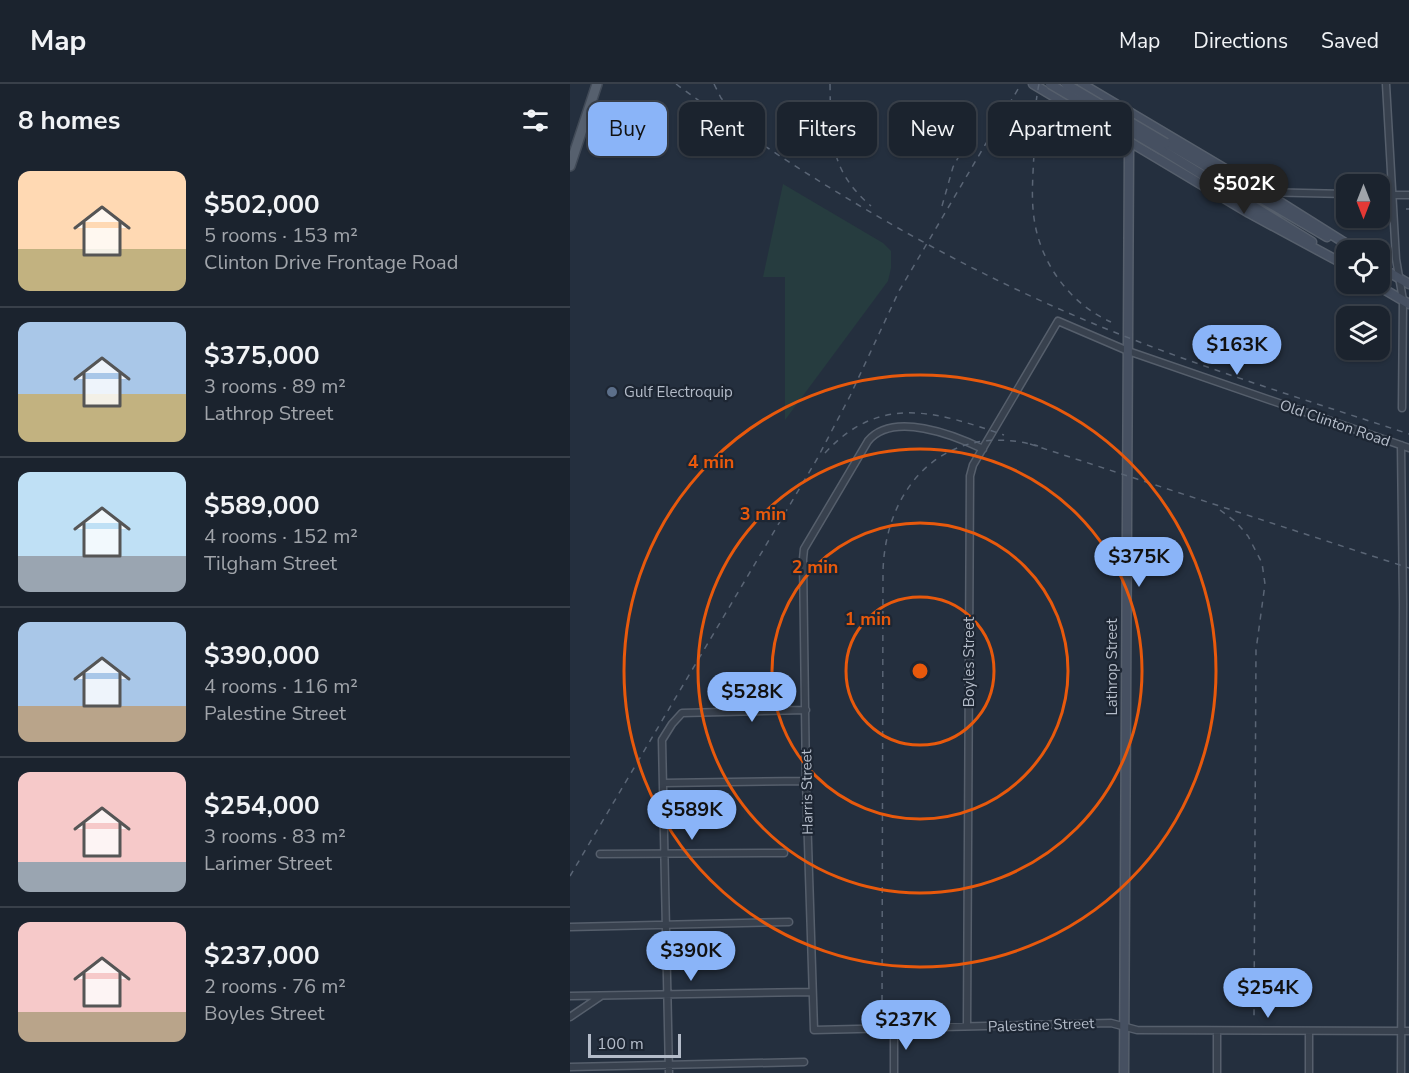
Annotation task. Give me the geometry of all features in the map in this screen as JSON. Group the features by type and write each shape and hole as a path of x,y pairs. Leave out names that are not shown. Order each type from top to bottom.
{"main road":[{"path":"570,166 597,84"}],"street":[{"path":"1033,84 1249,213 1336,260"},
{"path":"1050,84 1336,242"},
{"path":"1054,96 1064,84 1285,224 1336,260"},
{"path":"1082,84 1340,240"},
{"path":"1386,84 1399,278 1406,302 1402,408"},
{"name":"Lathrop Street","path":"1124,1073 1129,150 1146,122"},
{"path":"1264,192 1336,194"},
{"path":"1392,196 1409,195"},
{"path":"1390,273 1409,284"},
{"path":"1390,293 1406,302"},
{"name":"Old Clinton Road","path":"1058,321 1128,351 1409,448"},
{"name":"Boyles Street","path":"967,1026 970,481 973,465 1058,321"},
{"name":"Harris Street","path":"814,1030 806,781 804,549 867,441 875,434 888,429 921,428 948,435 982,449"},
{"path":"1401,445 1403,603 1401,1073"},
{"path":"669,1073 662,740 682,713 806,710"},
{"path":"664,783 806,781"},
{"path":"600,854 784,853"},
{"path":"570,927 789,922"},
{"path":"570,996 812,992"},
{"path":"570,1017 601,996"},
{"name":"Palestine Street","path":"814,1030 1111,1023 1137,1030 1409,1031"},
{"path":"894,1028 894,1073"},
{"path":"1216,1031 1216,1073"},
{"path":"1309,1031 1309,1073"},
{"path":"570,1068 804,1062"}],"green space":[{"path":"783,184 883,243 891,251 888,281 785,420 785,277 763,277"}],"railway":[{"path":"676,84 825,185 982,273 1092,323 1170,354 1409,434"},
{"path":"714,84 724,102"},
{"path":"830,84 832,136 839,165 857,192 871,206"},
{"path":"570,876 817,459 850,396 899,291 1021,84"},
{"path":"1039,84 1035,110 1032,186 1037,235 1050,266 1070,293 1096,314 1111,322"},
{"path":"942,206 953,167 959,156"},
{"path":"825,453 846,434 867,422 888,415 910,413 932,415 1004,435"},
{"path":"882,1013 883,572 887,540 895,512 909,487 928,466 950,451 976,442 1006,440 1038,446"},
{"path":"1030,444 1409,568"},
{"path":"1220,510 1236,522 1248,536 1262,563 1265,584 1256,650 1254,1017"}],"place":[{"name":"Gulf Electroquip","path":"612,392"}]}
